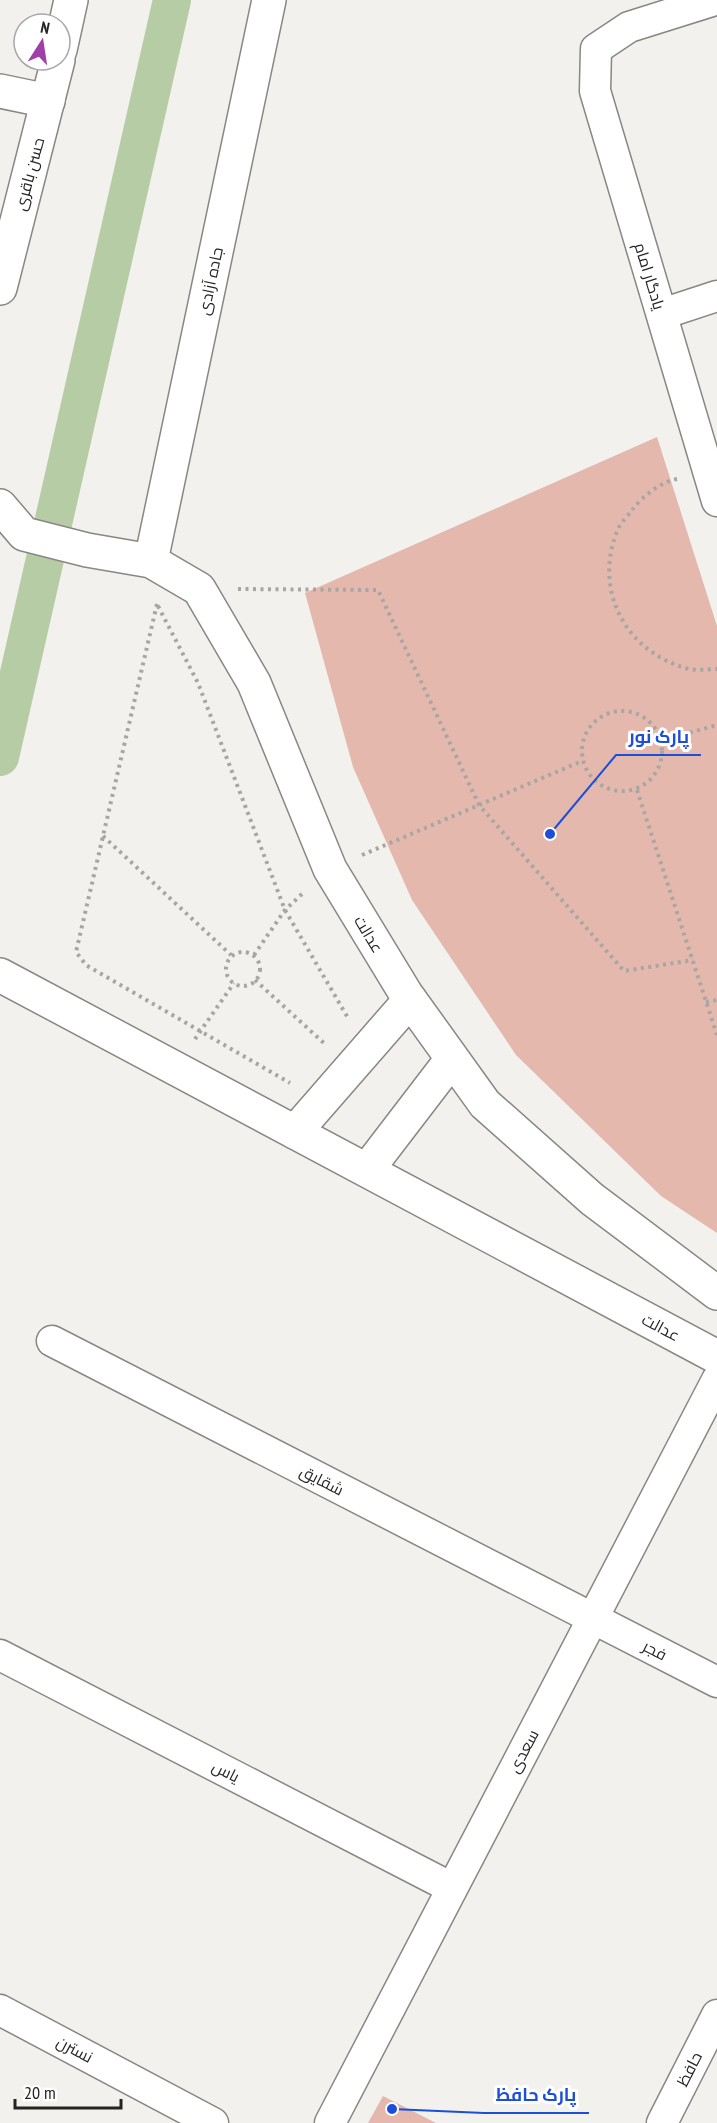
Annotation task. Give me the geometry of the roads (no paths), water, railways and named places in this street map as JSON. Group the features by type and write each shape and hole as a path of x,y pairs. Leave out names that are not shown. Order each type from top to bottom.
{"main road":[{"name":"جاده آزادی","path":"151,561 268,0"},
{"name":"حسن باقری","path":"0,288 55,72"},
{"path":"0,91 48,101"},
{"name":"عدالت","path":"0,506 24,534 87,550 151,561 199,589 254,683 330,869 410,1000 485,1104 592,1199 717,1293"},
{"name":"عدالت","path":"0,975 717,1357"},
{"path":"295,1132 410,1000"},
{"path":"367,1170 452,1059"}],"street":[{"name":"یادگار امام","path":"713,487 595,91 596,49 629,27 715,0"},
{"path":"662,314 717,296"},
{"name":"شقایق","path":"52,1341 592,1618"},
{"name":"سعدی","path":"330,2123 717,1380"},
{"name":"فجر","path":"592,1618 717,1682"},
{"name":"یاس","path":"0,1655 452,1888"},
{"name":"نسترن","path":"0,2010 213,2123"},
{"name":"حافظ","path":"662,2123 716,2021"}],"waterway":[{"path":"0,757 172,0"}],"place":[{"name":"پارک نور","path":"550,834"},
{"name":"پارک حافظ","path":"392,2109"}]}
